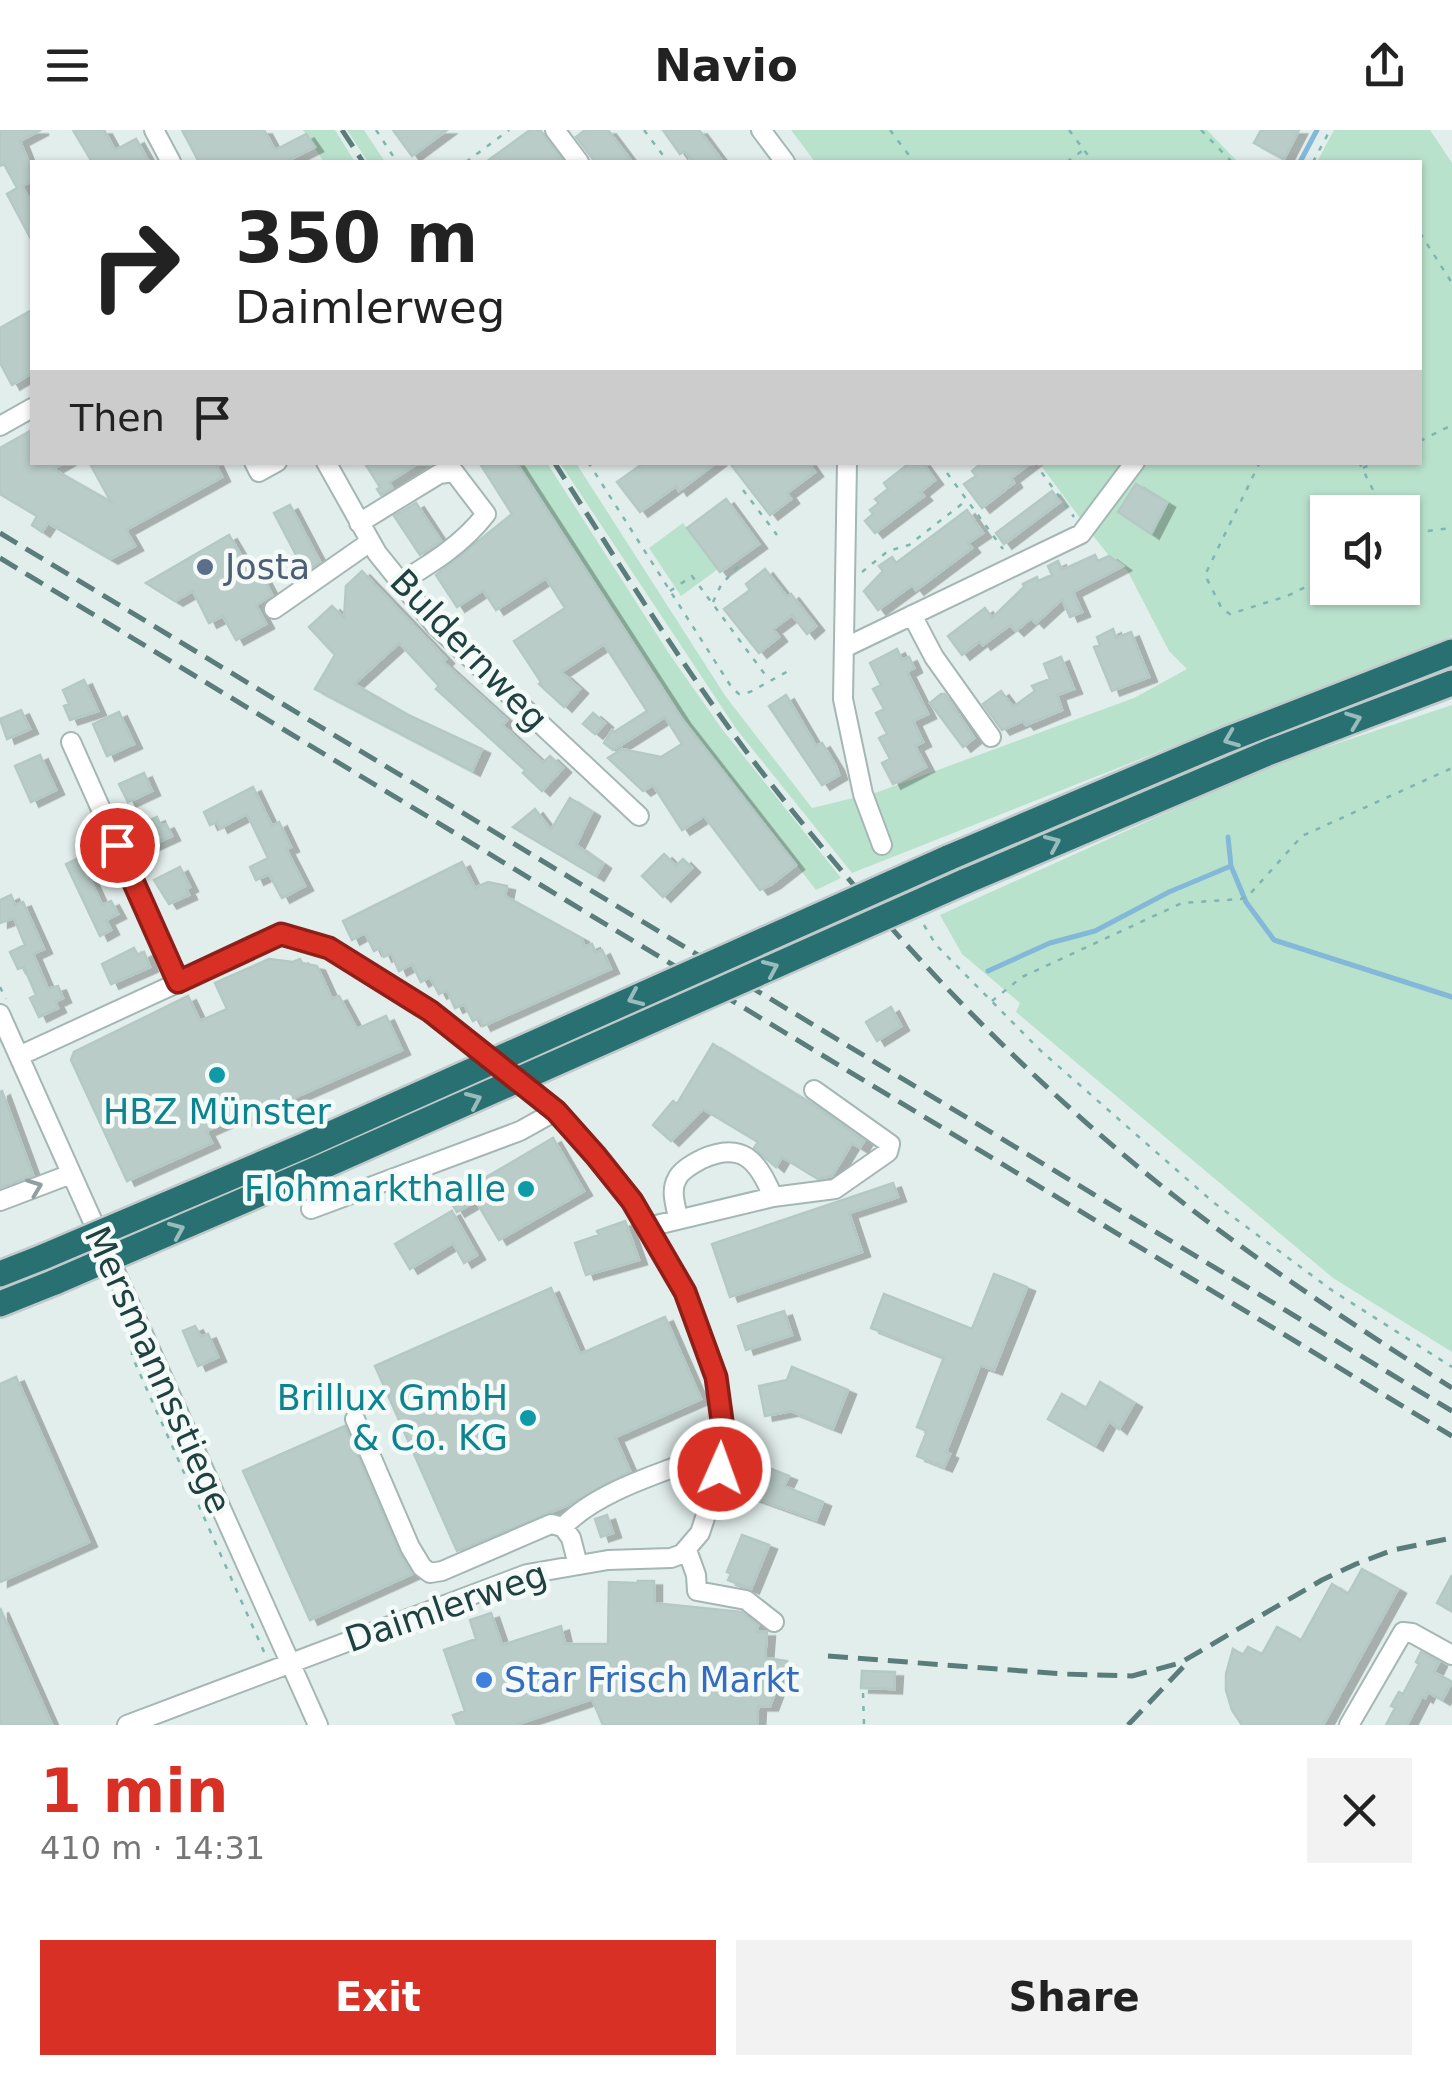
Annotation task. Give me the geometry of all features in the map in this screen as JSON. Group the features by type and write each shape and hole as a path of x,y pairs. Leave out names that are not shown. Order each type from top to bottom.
{"highway":[{"path":"0,1274 306,1145 948,858 1256,728 1452,652"},
{"path":"0,1304 317,1170 964,882 1270,752 1452,683"}],"street":[{"path":"154,130 169,160"},
{"path":"555,130 578,160"},
{"path":"761,130 784,160"},
{"path":"0,426 30,409"},
{"name":"Buldernweg","path":"328,465 370,542 399,582 464,655 640,816"},
{"path":"848,465 843,698 863,794 882,845"},
{"path":"846,646 1084,530 1133,465"},
{"path":"359,523 439,474 454,472 486,514 472,533 444,556 399,582"},
{"path":"274,609 370,542"},
{"path":"912,616 934,657 991,737"},
{"path":"71,742 178,982"},
{"path":"18,1056 281,934 329,948 430,1011 556,1111 608,1171 648,1227 685,1292 716,1377 722,1421 720,1469 700,1534 688,1550 697,1591 746,1600 774,1622"},
{"name":"Mersmannsstiege","path":"1,1019 318,1725"},
{"path":"648,1227 772,1197 835,1189 888,1152 890,1144 814,1090"},
{"path":"311,1209 520,1132 556,1111"},
{"path":"678,1218 673,1193 677,1178 691,1164 720,1151 734,1151 748,1159 764,1176 772,1197"},
{"path":"0,1201 71,1174"},
{"path":"355,1418 422,1567 430,1572 442,1571 550,1524 563,1527 578,1565"},
{"path":"563,1527 578,1511 611,1494 721,1450"},
{"name":"Daimlerweg","path":"128,1725 527,1574 608,1560 671,1558 688,1550"},
{"path":"430,1572 442,1606"},
{"path":"1348,1725 1404,1632 1452,1655"}],"path":[{"path":"376,130 396,160"},
{"path":"469,160 509,130"},
{"path":"644,130 666,160"},
{"path":"890,130 912,160"},
{"path":"1069,130 1092,160"},
{"path":"1202,130 1230,160"},
{"path":"1314,160 1330,130"},
{"path":"1070,160 1084,150"},
{"path":"1422,235 1452,283"},
{"path":"1422,439 1452,425"},
{"path":"590,465 732,688 739,694 750,692 792,669"},
{"path":"1036,465 1084,530"},
{"path":"1259,465 1205,576 1222,610 1230,614 1310,585"},
{"path":"1360,465 1375,495"},
{"path":"1362,469 1369,465"},
{"path":"947,473 1016,566"},
{"path":"743,490 777,535"},
{"path":"846,574 864,571 888,551 910,545 967,500"},
{"path":"1420,532 1452,528"},
{"path":"712,604 721,585 742,562"},
{"path":"670,591 692,576 770,681"},
{"path":"991,1002 1022,977 1182,903 1241,899 1249,895 1302,836 1452,768"},
{"path":"916,912 936,945 991,1002 1213,1202 1333,1291 1452,1367"},
{"path":"864,1693 864,1725"}],"green space":[{"path":"303,130 335,130 354,160 323,160"},
{"path":"347,130 364,130 384,160 367,160"},
{"path":"791,130 1207,130 1236,160 814,160"},
{"path":"1334,130 1430,130 1452,163 1452,636 852,873 737,730 561,465 577,465 726,697 812,808 878,792 1134,698 1187,669 1169,651 1127,570 1110,557 1091,533 1140,465 1422,465 1422,160 1318,160"},
{"path":"517,465 548,465 722,729 841,878 816,890 682,718"},
{"path":"1040,465 1125,465 1083,522"},
{"path":"683,523 718,569 681,596 649,548"},
{"path":"1452,705 1452,1352 1333,1278 1016,1012 1020,1003 962,954 940,915 1270,766"}],"building":[{"path":"0,130 41,130 20,141 30,166 30,182 22,186 30,200 30,237 7,194 17,188 4,164 0,166"},
{"path":"73,130 104,130 115,150 136,139 148,160 91,160"},
{"path":"182,130 264,130 275,150 306,134 315,147 289,160 198,160"},
{"path":"393,130 447,130 412,156"},
{"path":"530,130 540,130 562,160 489,160"},
{"path":"585,130 608,130 630,160 593,160 576,137"},
{"path":"663,130 699,130 722,160 692,160 685,151 680,154"},
{"path":"1261,130 1299,130 1284,159 1254,143"},
{"path":"30,311 30,374 12,385 0,363 0,328"},
{"path":"30,431 30,465 60,465 53,469 111,502 91,465 216,465 222,477 126,530 135,546 110,559 48,523 42,532 32,525 37,516 0,494 0,448"},
{"path":"366,465 415,465 389,482 392,488 381,495 377,489 380,487"},
{"path":"481,465 518,465 682,719 796,865 772,884 760,890 704,816 682,830 653,785 643,791 608,758 622,749 661,757 682,744 665,717 613,750 604,743 612,730 647,711 604,644 561,672 580,689 564,707 539,684 514,641 565,608 546,578 496,610 483,590 457,607 436,575 512,514"},
{"path":"641,465 713,465 679,491 676,486 640,512 617,482"},
{"path":"731,465 810,465 815,472 787,493 791,499 770,515"},
{"path":"907,465 924,465 935,480 920,492 924,496 875,533 865,521 879,503 875,499 888,489 884,483"},
{"path":"979,465 1028,465 1011,478 1014,483 982,508 964,484 976,476 972,471"},
{"path":"1136,484 1167,503 1151,534 1118,512"},
{"path":"1052,491 1060,502 1004,544 996,533"},
{"path":"726,499 759,544 720,572 687,528"},
{"path":"416,503 441,541 420,555 394,516"},
{"path":"290,505 320,562 305,572 274,513"},
{"path":"967,510 983,533 968,543 972,548 916,590 912,585 878,610 864,591 883,571 879,566 892,557 896,563"},
{"path":"229,535 252,574 259,570 272,595 256,605 266,624 236,640 223,616 209,623 193,591 175,601 146,583"},
{"path":"1095,555 1098,561 1109,556 1123,566 1073,592 1082,612 1070,617 1062,599 1036,623 1031,618 1016,631 1010,625 962,655 948,636 985,608 992,618 1023,584 1052,575 1048,566 1058,561 1062,570"},
{"path":"765,569 816,626 807,634 792,615 773,629 779,637 759,653 724,609 750,590 746,584"},
{"path":"362,571 446,659 443,662 507,720 502,725 543,763 550,756 563,768 542,791 523,773 525,770 436,689 439,686 399,643 354,684 408,715 482,749 472,771 315,689 335,655 309,627 332,606 344,618 346,586"},
{"path":"1113,629 1116,638 1131,632 1149,677 1112,691 1094,647 1100,645 1097,637"},
{"path":"897,649 902,660 909,657 914,668 907,672 928,714 913,721 923,742 915,746 926,767 893,784 882,763 890,759 879,738 887,734 876,713 884,709 873,689 881,685 870,663"},
{"path":"1061,657 1074,689 1057,695 1062,710 1002,730 983,704 1001,691 1013,707 1035,691 1032,686 1050,679 1044,664"},
{"path":"84,680 98,711 70,720 63,690"},
{"path":"945,694 974,738 963,747 930,703"},
{"path":"786,695 816,746 822,743 836,766 839,775 822,785 769,706"},
{"path":"21,710 30,729 7,739 0,719"},
{"path":"119,712 134,744 107,756 93,724"},
{"path":"593,713 605,723 595,734 583,724"},
{"path":"40,755 56,790 31,802 15,766"},
{"path":"144,773 152,791 128,802 119,784"},
{"path":"253,787 272,826 279,822 291,847 286,849 305,886 282,898 269,874 256,880 250,867 268,858 247,814 220,828 217,822 210,825 204,812"},
{"path":"570,798 592,812 576,845 603,864 596,876 513,827 535,809 551,830"},
{"path":"157,817 172,836 141,850 131,829"},
{"path":"90,853 97,867 87,872 102,905 111,901 118,914 106,920 111,930 100,936 66,864"},
{"path":"664,854 676,866 683,859 692,868 663,897 642,876"},
{"path":"462,862 475,888 488,882 507,886 505,896 581,938 585,947 592,944 596,953 602,950 611,969 483,1026 479,1018 473,1021 464,1004 455,1008 447,990 439,994 430,977 421,982 412,964 399,971 391,953 384,957 380,948 374,951 365,933 352,940 343,921"},
{"path":"180,867 190,887 186,889 189,895 169,904 154,880"},
{"path":"11,895 15,905 23,902 44,949 33,954 48,989 58,986 63,998 55,1002 58,1008 39,1017 30,998 36,995 24,967 18,969 10,952 25,945 14,918 0,923 0,900"},
{"path":"134,948 138,955 144,952 150,967 111,984 102,964"},
{"path":"269,959 300,959 317,966 332,999 339,996 357,1029 386,1016 402,1050 239,1122 237,1117 206,1131 212,1143 127,1181 71,1060 74,1052 188,996 200,1021 227,1009 215,983"},
{"path":"891,1007 901,1026 877,1041 866,1022"},
{"path":"713,1044 812,1104 864,1141 860,1148 852,1143 832,1176 818,1179 782,1157 776,1167 754,1148 758,1142 703,1109 671,1141 653,1125 673,1101 677,1104"},
{"path":"0,1092 33,1175 0,1188"},
{"name":"Flohmarkthalle","path":"553,1138 584,1191 499,1240 476,1201 457,1212 449,1199"},
{"path":"893,1183 898,1197 849,1213 862,1252 730,1297 712,1244"},
{"path":"452,1211 477,1255 464,1263 453,1243 410,1269 395,1244"},
{"path":"625,1221 639,1260 586,1275 575,1243"},
{"path":"994,1274 1027,1287 994,1370 980,1365 946,1452 950,1454 944,1467 917,1456 927,1431 917,1427 944,1357 871,1328 884,1294 972,1329"},
{"name":"Brillux GmbH & Co. KG","path":"551,1288 580,1354 665,1317 701,1399 615,1437 630,1471 570,1504 457,1551 375,1366"},
{"path":"784,1311 792,1335 746,1350 738,1326"},
{"path":"195,1326 201,1337 208,1334 218,1357 198,1366 183,1331"},
{"path":"792,1367 848,1390 833,1428 791,1411 765,1416 759,1386 787,1380"},
{"path":"16,1377 89,1542 0,1582 0,1384"},
{"path":"1100,1382 1134,1403 1119,1429 1109,1421 1095,1446 1048,1419 1062,1394 1086,1408"},
{"path":"345,1426 412,1574 310,1620 243,1471"},
{"path":"746,1459 789,1476 784,1486 823,1502 816,1520 733,1490"},
{"path":"607,1515 613,1533 601,1537 595,1519"},
{"path":"742,1535 769,1545 751,1589 728,1580 731,1574 727,1572"},
{"path":"1362,1569 1398,1589 1323,1725 1242,1725 1226,1690 1233,1649 1243,1655 1248,1647 1262,1654 1277,1627 1301,1640 1332,1584 1348,1594"},
{"path":"1452,1575 1452,1611 1437,1603"},
{"path":"654,1581 654,1603 741,1612 758,1625 757,1632 767,1632 765,1658 787,1661 770,1706 758,1706 757,1725 603,1725 592,1699 515,1725 457,1725 453,1715 465,1711 444,1650 476,1639 470,1620 491,1613 502,1645 561,1626 565,1644 608,1644 609,1582"},
{"path":"0,1608 52,1725 0,1725"},
{"path":"1421,1652 1439,1662 1434,1672 1452,1682 1442,1700 1428,1692 1425,1698 1422,1696 1407,1725 1386,1725 1395,1708 1391,1706 1399,1692 1403,1694"},
{"path":"862,1671 895,1672 894,1689 861,1688"}],"waterway":[{"path":"1301,160 1317,130"},
{"path":"1228,837 1231,866"},
{"path":"988,971 1050,943 1095,931 1169,892 1231,866 1246,902 1274,940 1452,997"}],"railway":[{"path":"342,130 362,160"},
{"path":"556,465 745,750 861,893 951,992 1047,1087 1184,1204 1297,1286 1452,1388"},
{"path":"0,533 1452,1411"},
{"path":"0,558 1452,1436"},
{"path":"828,1656 1132,1676 1180,1663 1356,1564 1393,1550 1452,1538"},
{"path":"1128,1725 1184,1666"}],"place":[{"name":"Josta","path":"205,567"},
{"name":"HBZ Münster","path":"217,1075"},
{"name":"Flohmarkthalle","path":"526,1189"},
{"name":"Brillux GmbH & Co. KG","path":"528,1418"},
{"name":"Star Frisch Markt","path":"484,1680"}],"route":[{"path":"117,845 178,982 281,934 329,948 430,1011 556,1111 632,1201 685,1292 716,1377 722,1421 720,1469"}]}
